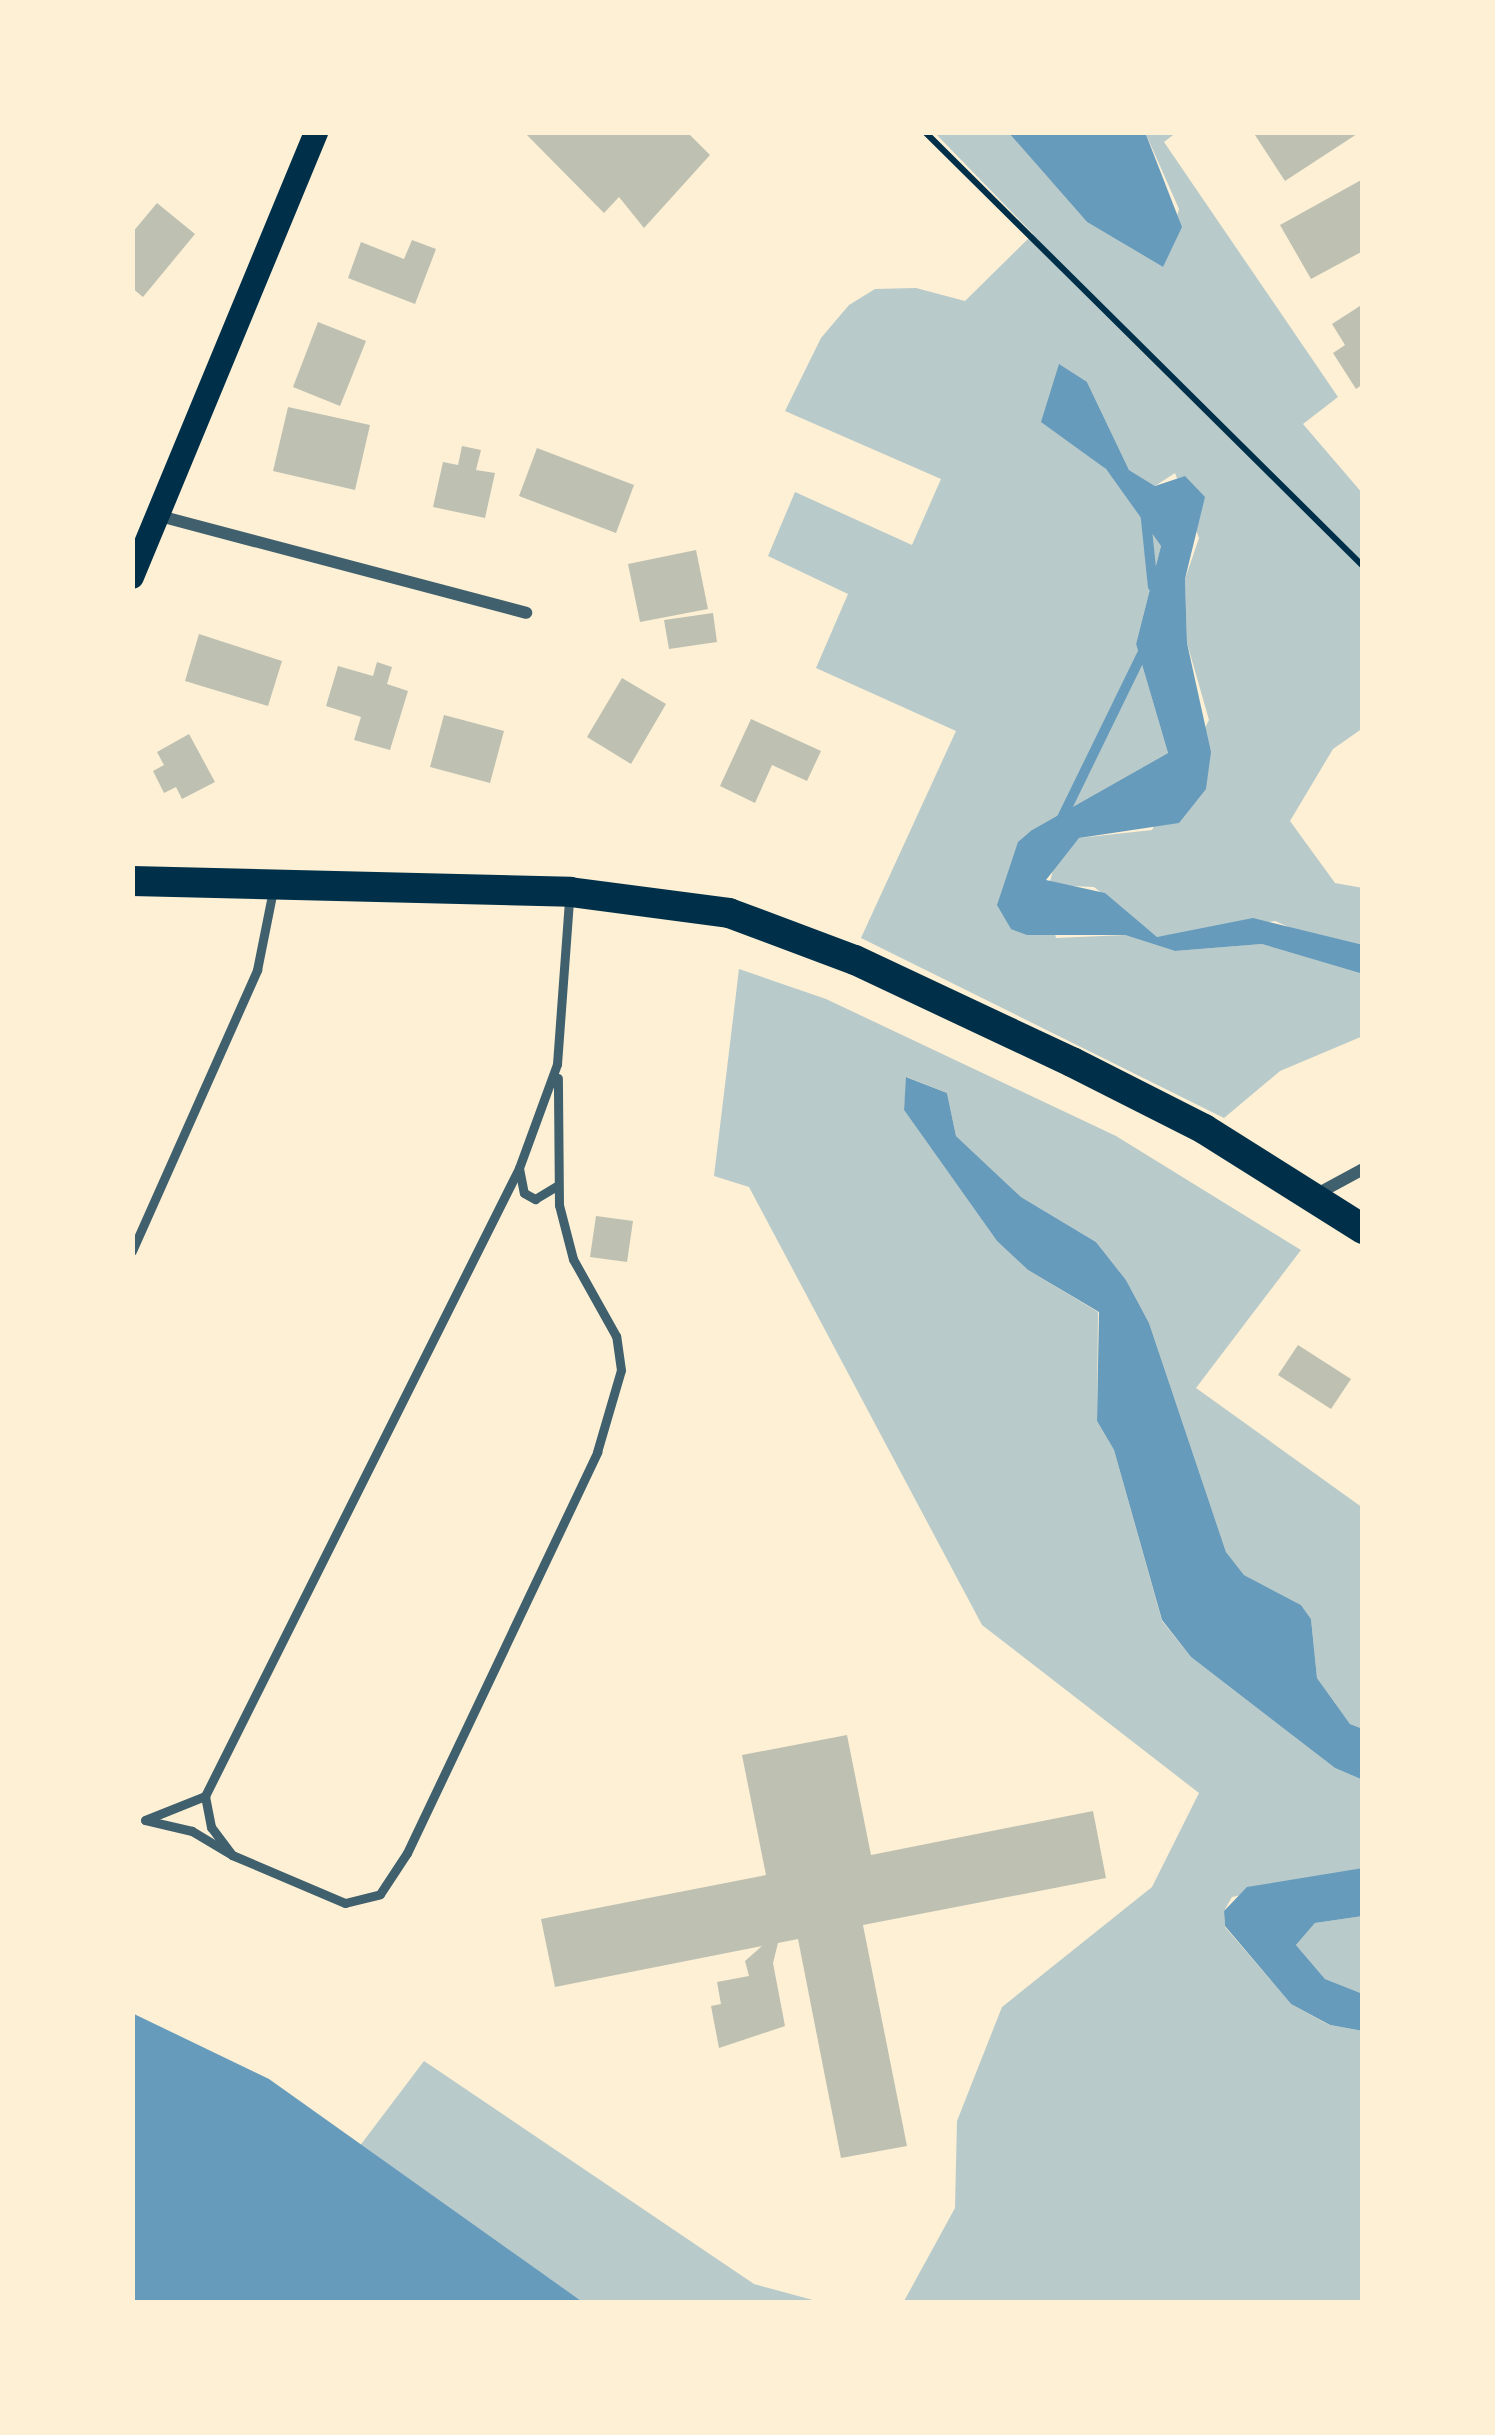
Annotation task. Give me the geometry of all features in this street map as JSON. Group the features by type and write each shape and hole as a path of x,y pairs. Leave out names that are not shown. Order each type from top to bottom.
{"main road":[{"path":"132,577 316,132"},
{"path":"132,880 570,892 729,913 855,960 1072,1062 1316,1194 1363,1229"}],"street":[{"path":"155,515 526,613"},
{"path":"1316,1194 1363,1169"}],"lane":[{"path":"132,1251 257,970 274,885"},
{"path":"132,1819 192,1832 232,1855 345,1903 380,1894 407,1853 616,1405 616,1336 573,1259 559,1181 557,1064 570,892"},
{"path":"232,1855 211,1827 205,1796 519,1168 557,1064"},
{"path":"519,1168 524,1193 536,1198 554,1193 559,1181"},
{"path":"145,1820 205,1796"}],"path":[{"path":"925,132 1363,566"}],"shaded area":[{"path":"934,132 1008,132 1087,222 1163,267 1179,209 1145,132 1177,132 1164,142 1338,397 1303,424 1363,494 1363,728 1333,749 1290,821 1335,883 1363,888 1363,945 1319,940 1275,921 1157,937 1094,887 1049,885 1056,859 1079,838 1152,830 1209,720 1187,643 1185,579 1199,538 1175,473 1155,486 1129,470 1087,382 1051,424 1106,469 1161,546 1136,644 1168,753 1032,830 1056,938 1125,935 1175,951 1262,944 1363,974 1363,1036 1280,1071 1224,1118 861,938 956,731 816,668 848,594 768,556 795,492 912,545 941,479 785,411 821,338 849,305 875,289 916,288 965,301 1033,234"},
{"path":"739,969 826,999 1116,1136 1301,1250 1196,1388 1363,1508 1363,1729 1350,1724 1317,1678 1311,1619 1301,1605 1244,1575 1226,1552 1149,1323 1126,1280 1096,1242 1021,1197 956,1136 947,1093 907,1077 904,1110 997,1241 1028,1270 1098,1312 1097,1421 1114,1450 1162,1621 1191,1657 1335,1768 1363,1780 1363,1868 1232,1897 1224,1911 1225,1927 1291,2004 1329,2025 1363,2031 1363,2303 903,2303 955,2208 957,2121 1002,2007 1152,1887 1199,1793 982,1625 749,1187 714,1176"},
{"path":"1363,1916 1363,1994 1325,1979 1296,1945 1315,1923"},
{"path":"424,2061 754,2284 824,2303 584,2303 359,2147"}],"water":[{"path":"1008,132 1145,132 1182,227 1163,267 1087,222"},
{"path":"1059,364 1087,382 1129,470 1155,486 1185,476 1205,497 1185,579 1187,643 1211,752 1206,789 1179,823 1079,838 1046,880 1105,893 1157,937 1253,918 1363,945 1363,974 1262,944 1175,951 1125,935 1027,935 1011,929 997,905 1018,842 1168,753 1136,644 1161,546 1106,469 1041,422"},
{"path":"906,1077 947,1093 956,1136 1021,1197 1096,1242 1126,1280 1149,1323 1226,1552 1244,1575 1301,1605 1311,1619 1317,1678 1350,1724 1363,1729 1363,1780 1335,1768 1191,1657 1162,1620 1114,1450 1097,1421 1099,1312 1028,1270 997,1241 904,1110"},
{"path":"1363,1868 1363,1916 1315,1923 1296,1945 1325,1979 1363,1994 1363,2031 1330,2025 1291,2004 1225,1926 1224,1911 1247,1887"},
{"path":"132,2013 269,2079 584,2303 132,2303"}],"building":[{"path":"524,132 687,132 710,155 644,228 619,197 604,213"},
{"path":"1253,132 1360,132 1285,181"},
{"path":"1363,179 1363,251 1311,279 1280,225"},
{"path":"157,203 195,234 143,297 132,288 132,233"},
{"path":"412,240 436,249 415,304 348,278 361,242 404,259"},
{"path":"1363,304 1363,384 1356,389 1333,353 1345,345 1332,324"},
{"path":"318,322 366,341 340,406 293,387"},
{"path":"288,407 370,425 355,490 273,471"},
{"path":"462,446 481,450 476,470 495,473 485,518 433,507 443,462 458,465"},
{"path":"537,448 634,485 616,533 519,496"},
{"path":"696,550 708,609 640,622 628,564"},
{"path":"713,613 717,642 669,649 664,620"},
{"path":"199,634 282,661 268,706 185,681"},
{"path":"377,662 392,667 387,684 408,691 390,750 354,740 361,717 326,706 338,666 373,676"},
{"path":"622,678 666,704 631,764 587,737"},
{"path":"444,715 504,731 490,783 430,767"},
{"path":"751,719 821,751 807,781 772,765 755,803 720,786"},
{"path":"189,734 215,782 182,799 176,787 164,793 153,771 164,765 157,752"},
{"path":"596,1216 633,1221 627,1262 590,1257"},
{"path":"1298,1345 1351,1379 1331,1409 1278,1375"},
{"path":"847,1735 871,1855 1093,1811 1106,1878 863,1925 907,2146 841,2158 798,1939 778,1943 773,1963 785,2026 719,2048 711,2006 721,2004 717,1982 749,1976 745,1961 762,1946 555,1987 541,1919 766,1875 742,1755"}],"waterway":[{"path":"1145,510 1153,587"},
{"path":"1060,822 1144,650"}]}
